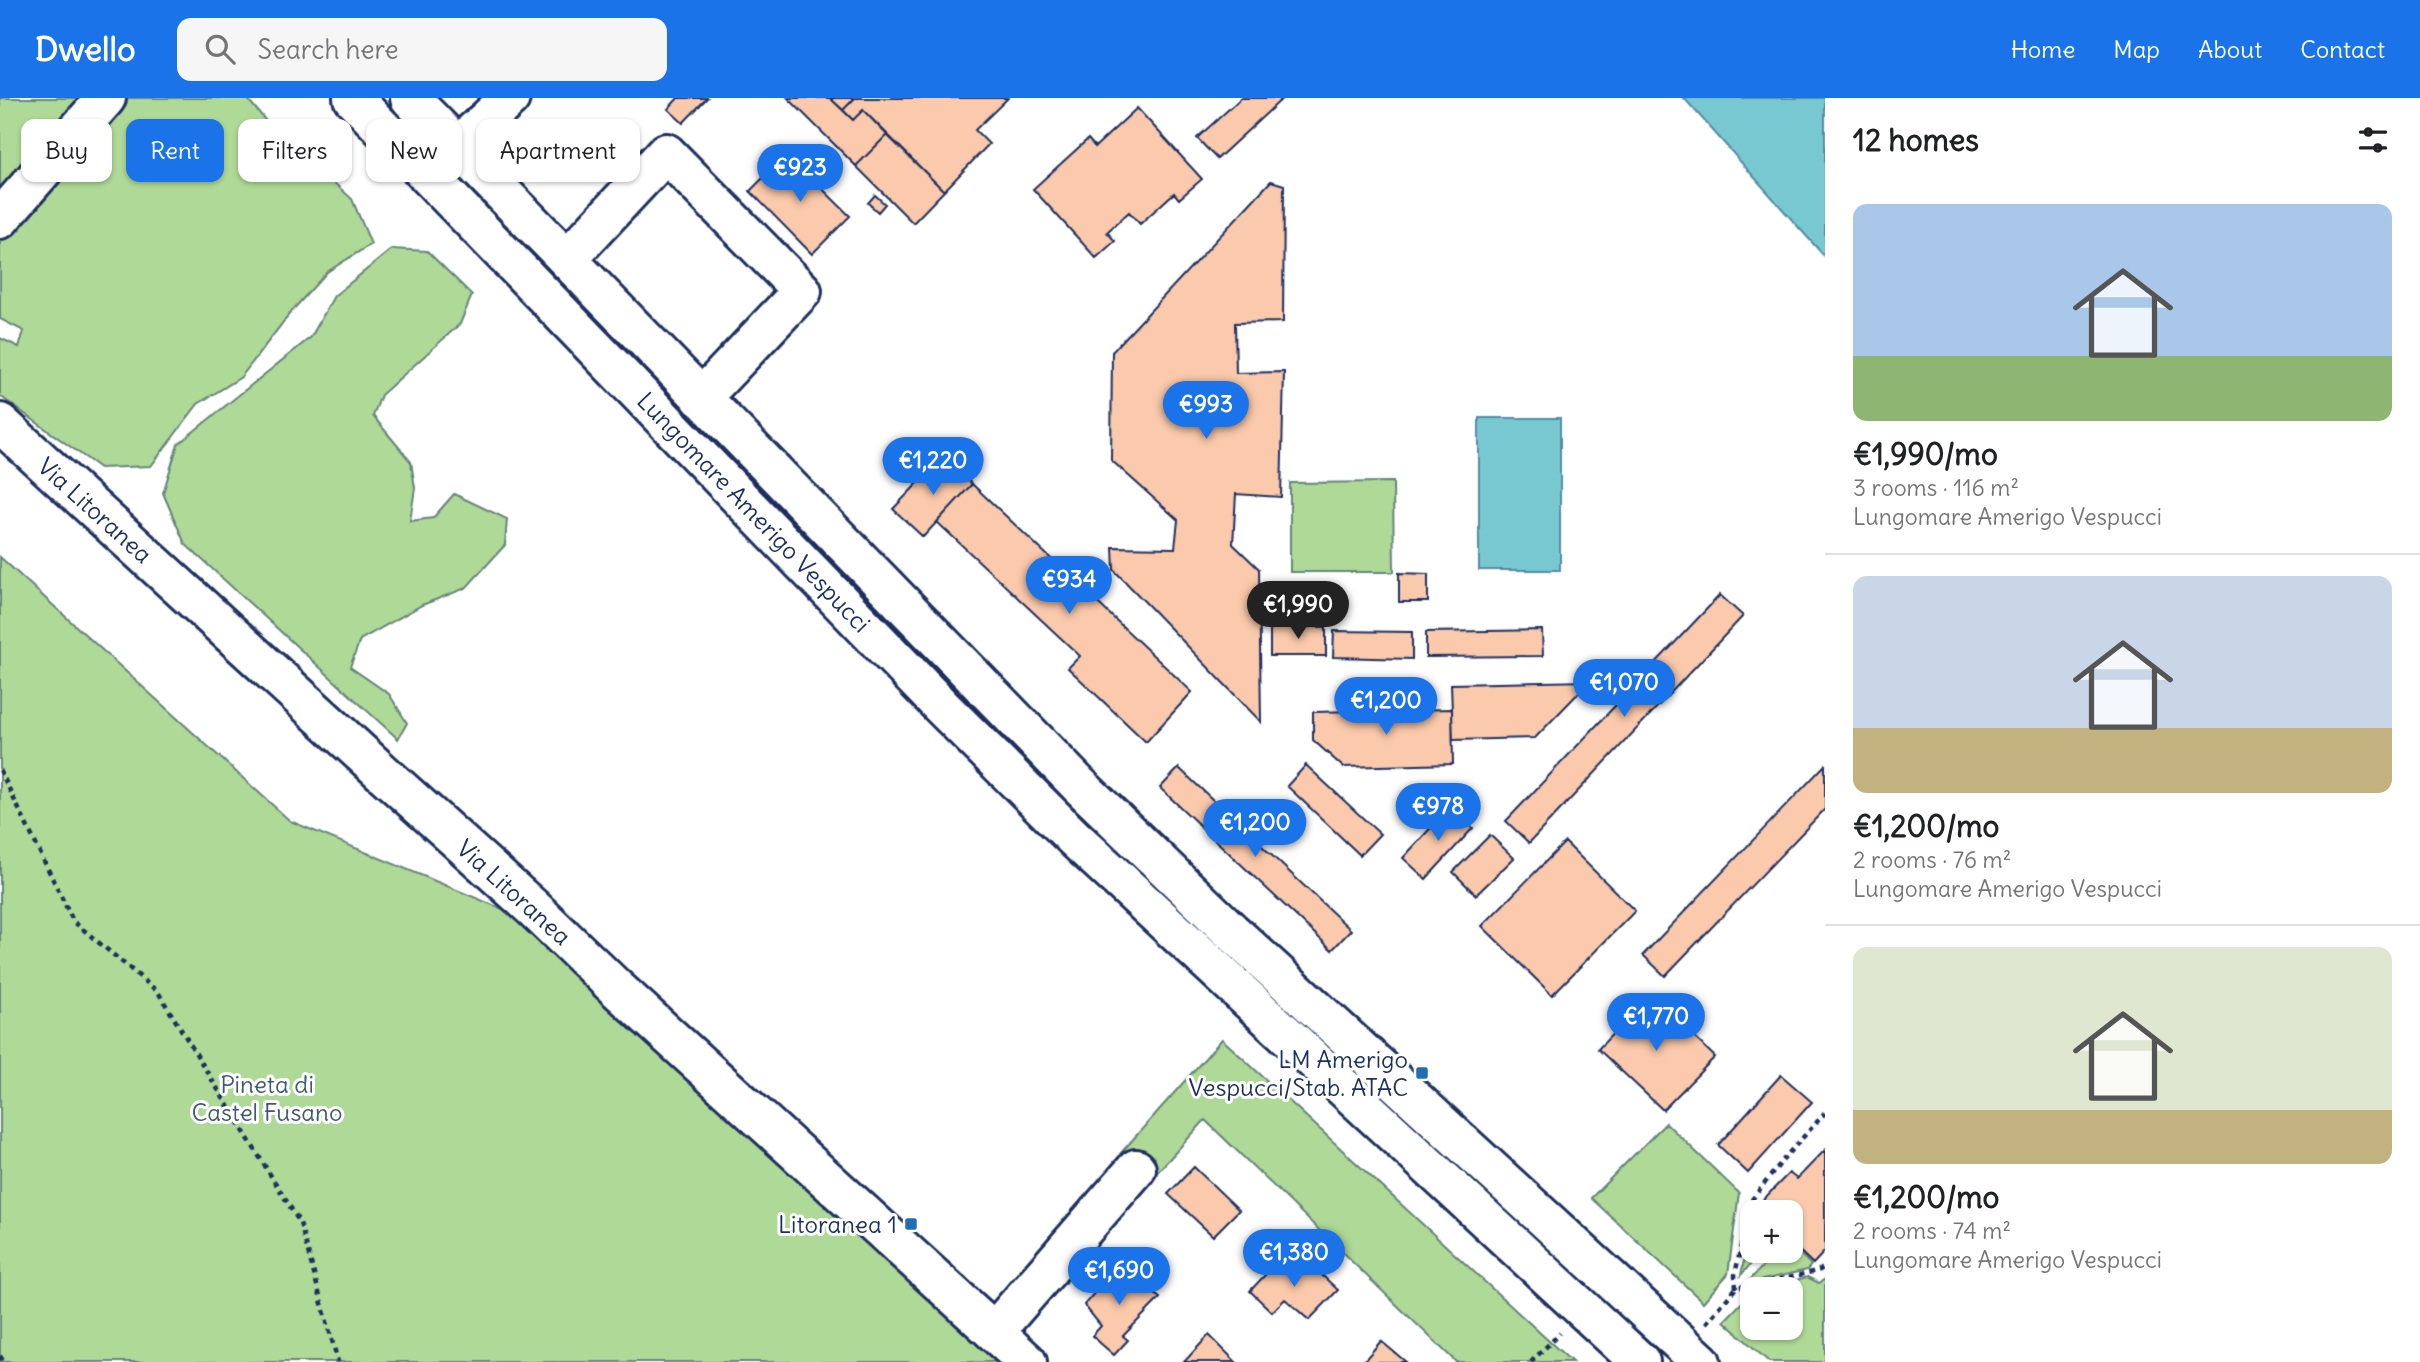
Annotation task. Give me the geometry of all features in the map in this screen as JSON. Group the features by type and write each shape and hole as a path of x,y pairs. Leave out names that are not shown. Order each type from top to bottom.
{"street":[{"path":"0,219 106,98"},
{"name":"Lungomare Amerigo Vespucci","path":"353,98 942,707 1074,838 1640,1362"},
{"name":"Lungomare Amerigo Vespucci","path":"410,98 431,119"},
{"path":"462,149 510,98"},
{"name":"Lungomare Amerigo Vespucci","path":"462,151 1002,707 1104,808 1232,932 1692,1354"},
{"path":"566,259 666,153 802,292 701,398"},
{"name":"Via Litoranea","path":"0,423 1027,1362"},
{"path":"1074,838 1104,808"},
{"path":"994,1332 1136,1170"}],"path":[{"path":"0,770 73,921 158,992 300,1223 338,1362"},
{"path":"1692,1354 1737,1288 1735,1275 1750,1202 1825,1113"},
{"path":"1737,1288 1792,1277 1825,1266"},
{"path":"0,1356 4,1362"}],"green space":[{"path":"0,98 87,98 69,119 21,119 21,174 0,198"},
{"path":"118,98 247,98 264,119 238,119 238,182 333,182 352,199 371,244 327,272 291,312 241,377 198,404 151,466 100,468 0,396 0,338 19,347 24,331 0,319 0,235 47,182 112,182 112,119 95,119"},
{"path":"392,249 427,251 472,295 460,324 381,395 373,416 411,462 415,488 410,521 433,518 454,494 507,519 505,545 466,588 422,605 360,640 350,667 389,694 407,723 398,739 185,544 163,493 178,444 311,337 334,296"},
{"path":"1393,482 1394,572 1290,572 1290,483"},
{"name":"Pineta di Castel Fusano","path":"0,557 290,821 522,917 749,1133 998,1362 0,1362"},
{"path":"1222,1039 1572,1362 1456,1362 1205,1120 1150,1180 1120,1154"},
{"path":"1666,1123 1739,1193 1728,1274 1703,1302 1591,1198"},
{"path":"1803,1257 1811,1265 1807,1270 1776,1277 1753,1277 1766,1263 1803,1263"},
{"path":"1743,1263 1752,1263 1741,1275"},
{"path":"1807,1277 1819,1283 1825,1279 1825,1362 1769,1362 1745,1340 1803,1340 1803,1278"},
{"path":"1740,1304 1740,1336 1724,1321"}],"water":[{"path":"1684,98 1825,98 1825,257"},
{"path":"1479,418 1560,418 1560,570 1479,570"}],"building":[{"path":"678,98 707,98 683,123 668,109"},
{"path":"788,98 830,98 853,120 863,110 887,135 856,166"},
{"path":"830,98 855,98 843,110"},
{"path":"855,98 1008,98 975,130 989,144 944,191 863,110 853,120 843,110"},
{"path":"1241,98 1283,98 1217,159 1197,138"},
{"path":"1137,108 1202,179 1179,199 1174,193 1140,224 1129,212 1107,232 1115,241 1096,258 1033,189 1088,139 1095,147"},
{"path":"887,135 944,191 913,223 856,166"},
{"path":"787,154 850,216 812,254 750,191"},
{"path":"1271,181 1284,185 1283,322 1235,323 1236,373 1284,372 1281,497 1236,494 1233,544 1259,569 1261,722 1114,570 1113,547 1175,548 1178,520 1111,460 1112,352"},
{"path":"875,195 885,204 878,212 868,203"},
{"path":"943,457 972,484 923,537 893,509"},
{"path":"972,484 1192,692 1146,742 1068,668 1080,656 937,522"},
{"path":"1399,573 1428,574 1428,602 1399,602"},
{"path":"1720,595 1743,616 1529,843 1506,821"},
{"path":"1270,626 1326,627 1326,656 1270,656"},
{"path":"1542,630 1543,656 1426,657 1426,632"},
{"path":"1334,631 1412,632 1412,659 1333,657"},
{"path":"1590,681 1535,738 1453,740 1451,684"},
{"path":"1452,709 1453,764 1343,767 1313,740 1313,712"},
{"path":"1306,765 1380,834 1360,855 1287,786"},
{"path":"1825,765 1825,809 1665,976 1643,955"},
{"path":"1179,768 1351,930 1332,950 1160,788"},
{"path":"1450,807 1473,828 1426,879 1403,858"},
{"path":"1490,835 1514,858 1476,895 1453,872"},
{"path":"1565,842 1635,911 1552,995 1482,926"},
{"path":"1650,995 1715,1057 1663,1110 1598,1049"},
{"path":"1781,1075 1812,1102 1748,1173 1718,1145"},
{"path":"1825,1150 1825,1251 1813,1264 1803,1254 1803,1200 1763,1200 1789,1173 1797,1179"},
{"path":"1194,1167 1239,1210 1213,1236 1168,1194"},
{"path":"1280,1259 1297,1276 1311,1265 1338,1290 1309,1320 1285,1299 1272,1312 1250,1291"},
{"path":"1118,1265 1145,1280 1144,1285 1160,1298 1123,1336 1128,1340 1114,1355 1092,1336 1101,1326 1084,1305"},
{"path":"1209,1335 1236,1362 1184,1362"},
{"path":"1381,1341 1406,1362 1363,1362"}],"place":[{"name":"LM Amerigo Vespucci/Stab. ATAC","path":"1422,1073"},
{"name":"Litoranea 1","path":"911,1224"}]}
